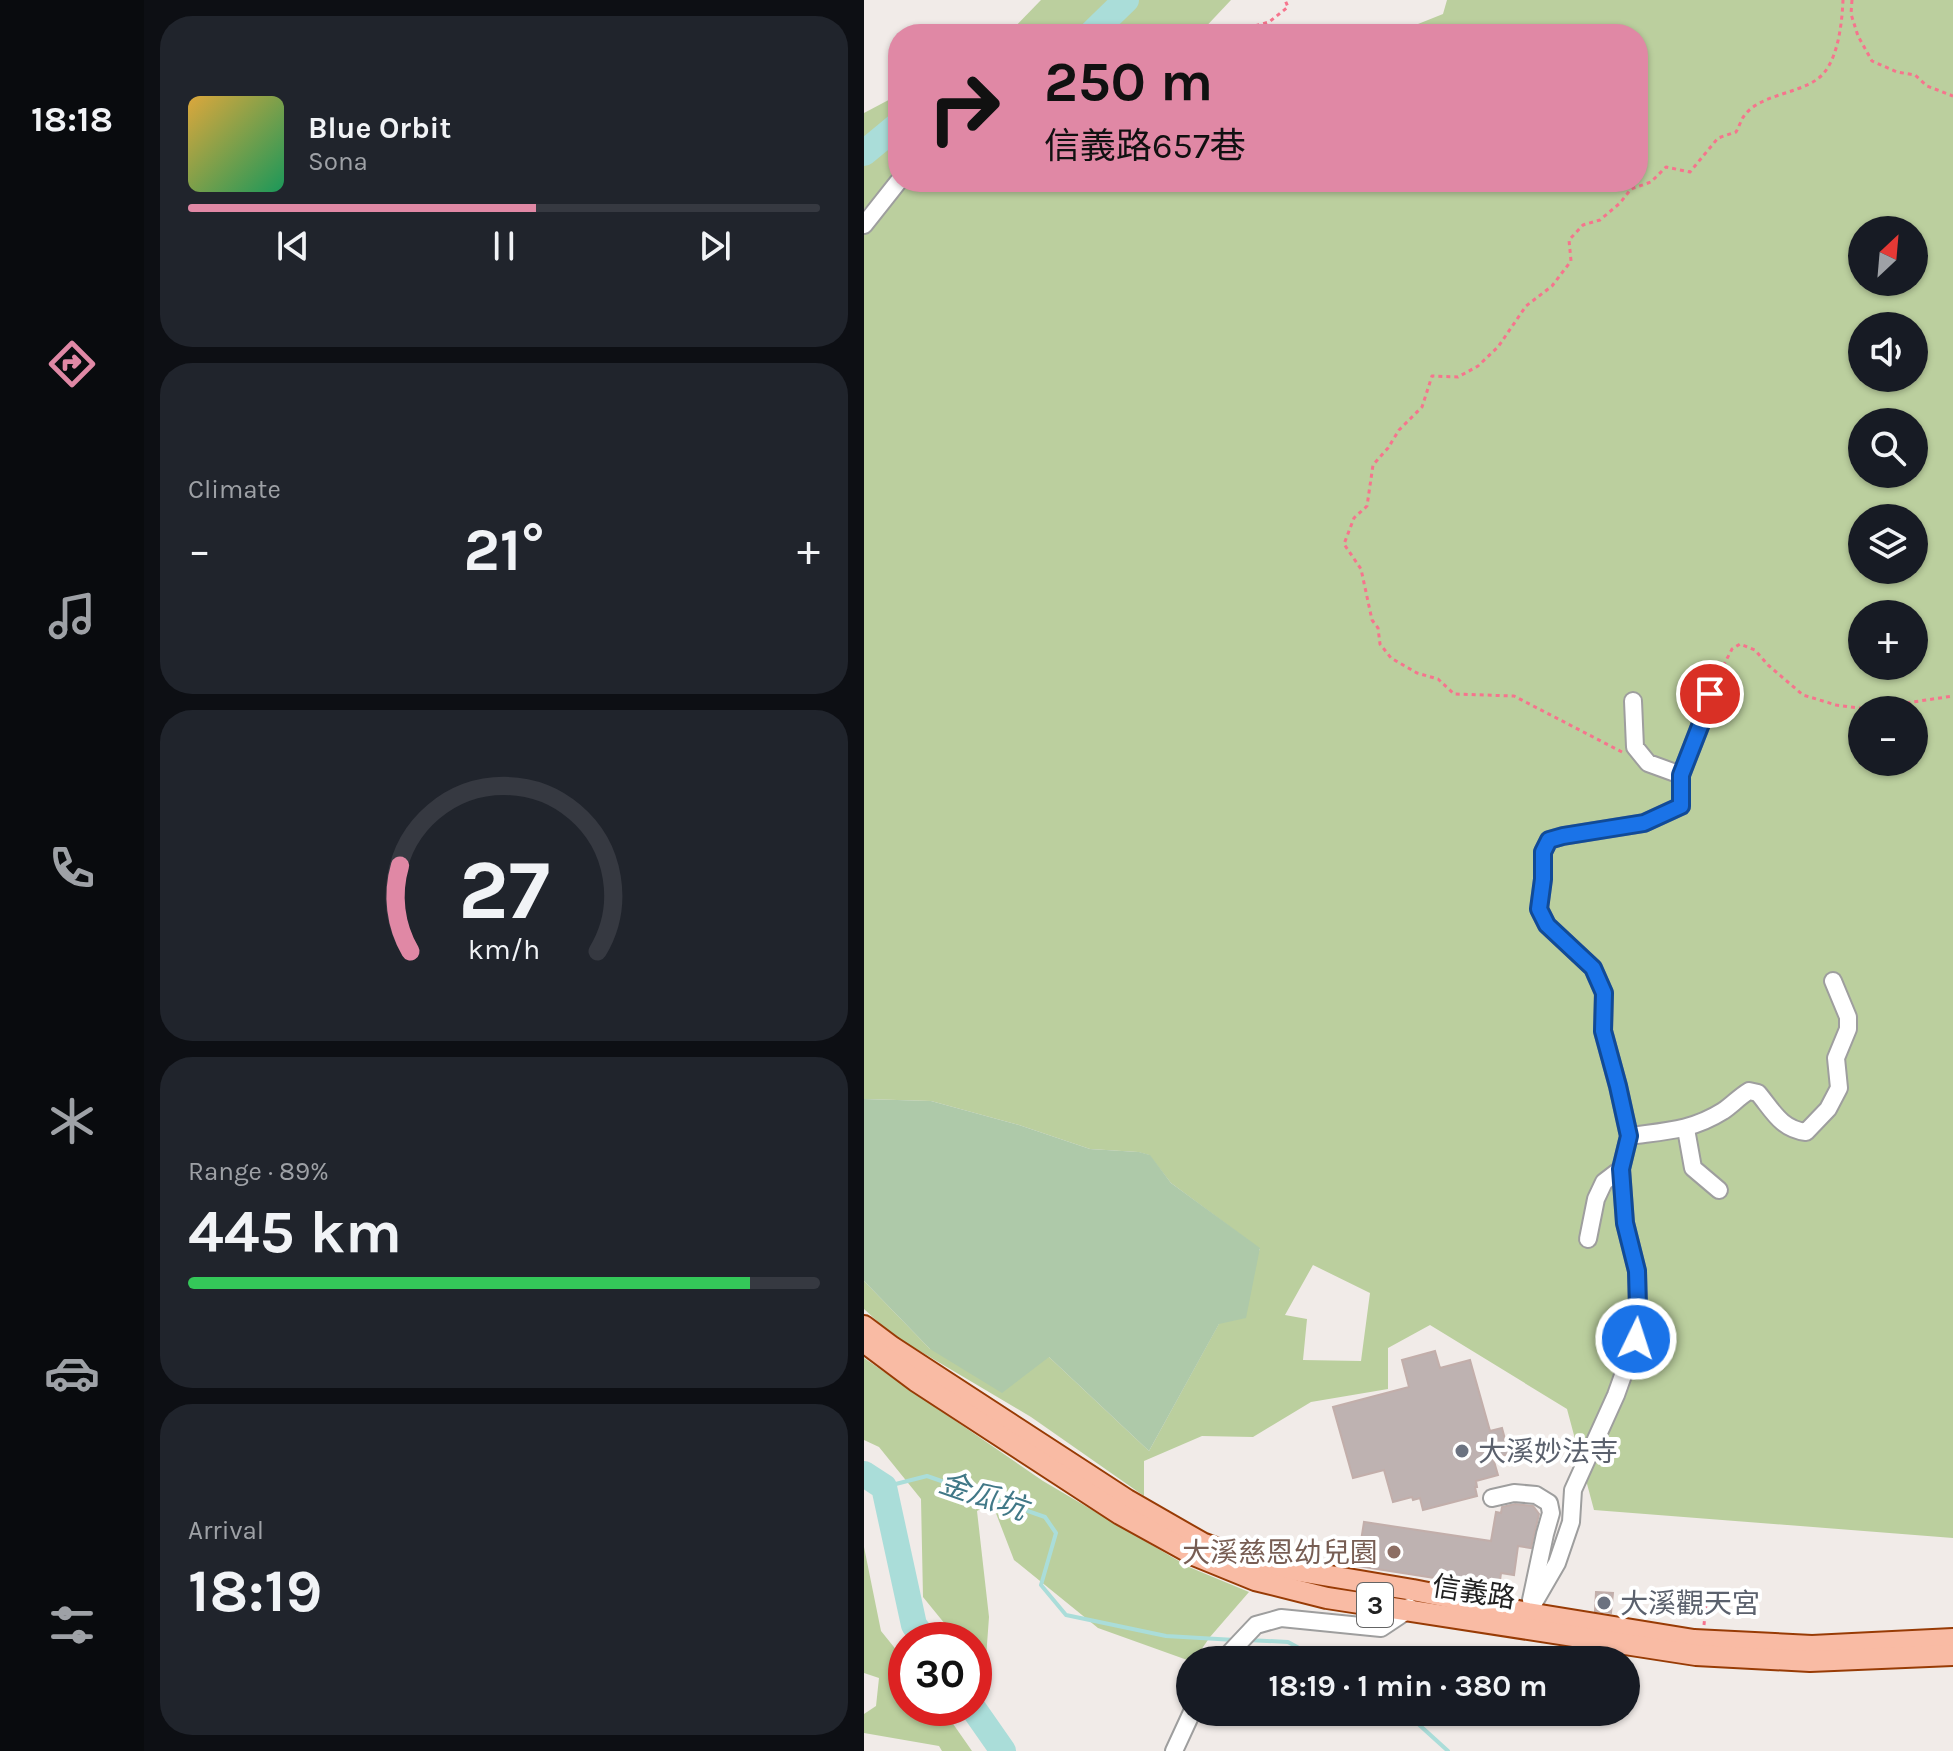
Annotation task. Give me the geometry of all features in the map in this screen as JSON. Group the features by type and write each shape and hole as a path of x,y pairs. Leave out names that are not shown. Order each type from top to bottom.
{"main road":[{"name":"信義路","path":"864,1326 1127,1500 1202,1543 1258,1564 1410,1600 1696,1655 1810,1661 1953,1655"},
{"name":"信義路","path":"864,1342 916,1381 1107,1506 1196,1556 1255,1580 1313,1595 1410,1600"},
{"name":"信義路","path":"1527,1621 1694,1640 1812,1646 1953,1639"}],"street":[{"path":"864,225 890,192"},
{"path":"1527,1621 1557,1563 1571,1522 1573,1490 1616,1395 1636,1339 1638,1308 1637,1271 1625,1223 1621,1169 1629,1136 1603,1031 1604,993 1593,968 1547,925 1539,909 1543,852 1549,840 1644,823 1681,806 1681,775 1710,694"},
{"path":"1633,701 1635,747 1648,763 1681,775"},
{"path":"1629,1136 1686,1129 1724,1110 1749,1091 1758,1093 1778,1119 1793,1130 1806,1132 1828,1109 1839,1088 1836,1058 1848,1029 1848,1017 1833,981"},
{"path":"1686,1129 1693,1168 1719,1190"},
{"path":"1588,1239 1596,1199 1604,1182 1621,1169"},
{"path":"1492,1498 1514,1493 1536,1495 1549,1503 1551,1513 1527,1621"},
{"path":"1234,1646 1256,1625 1281,1618 1381,1628 1410,1600"},
{"path":"1174,1751 1186,1726"}],"path":[{"path":"1262,24 1288,7 1285,0"},
{"path":"1648,183 1666,167 1690,172 1718,138 1736,132 1746,113 1769,98 1790,93 1818,79 1830,64 1842,28 1843,0"},
{"path":"1852,0 1851,12 1858,36 1872,61 1897,72 1915,75 1927,86 1953,96"},
{"path":"1842,18 1851,12"},
{"path":"1629,192 1600,220 1583,225 1569,240 1571,261 1552,286 1526,306 1498,347 1478,366 1458,377 1432,376 1422,407 1399,430 1373,465 1367,506 1354,518 1344,544 1361,569 1380,644 1391,658 1417,673 1438,679 1454,694 1514,696 1648,763"},
{"path":"1710,694 1732,649 1740,644 1755,650 1803,695 1836,705 1866,709 1953,696"}],"green space":[{"path":"1041,0 1231,0 1208,24 1018,24"},
{"path":"1447,0 1953,0 1953,1538 1594,1510 1567,1409 1430,1325 1388,1348 1388,1389 1311,1402 1253,1437 1202,1436 1144,1461 1144,1496 1031,1417 891,1334 864,1309 864,1281 930,1349 1049,1357 1149,1451 1260,1249 1171,1183 1149,1155 1090,1149 1019,1125 931,1101 864,1099 864,218 893,192 1648,192 1648,24 1418,24 1443,14","holes":["1313,1265 1370,1293 1361,1361 1303,1360 1307,1319 1285,1315"]},
{"path":"888,100 888,188 864,209 864,113"},
{"path":"864,1099 931,1101 1019,1125 1090,1149 1150,1155 1171,1183 1260,1248 1246,1318 1219,1324 1149,1451 1049,1357 1002,1393 930,1349 864,1281"},
{"path":"864,1358 1043,1481 1189,1567 1249,1592 1204,1646 1176,1646 1176,1656 1098,1628 1014,1560 992,1503 977,1511 989,1622 943,1622 923,1597 921,1499 879,1447 864,1440"},
{"path":"864,1547 881,1631 888,1640 888,1726 955,1726 972,1751 942,1751 939,1746 864,1733 864,1714 876,1706 879,1678 864,1673"}],"building":[{"path":"1435,1351 1440,1368 1470,1360 1490,1431 1502,1428 1509,1454 1493,1458 1498,1475 1476,1481 1477,1496 1423,1510 1420,1498 1393,1502 1384,1470 1353,1478 1333,1407 1409,1387 1402,1360"},
{"path":"1515,1504 1533,1506 1539,1514 1531,1548 1518,1546 1514,1575 1501,1573 1499,1588 1357,1566 1364,1522 1491,1541 1496,1512 1501,1513 1502,1507"},
{"name":"大溪觀天宮","path":"1596,1592 1613,1593 1611,1613 1595,1611"}],"waterway":[{"path":"1101,24 1126,0"},
{"path":"864,153 888,133"},
{"path":"864,1474 884,1487 913,1622"},
{"name":"金瓜坑","path":"884,1487 927,1476 1045,1517 1056,1533 1041,1585 1066,1615 1166,1636 1235,1640"},
{"name":"金瓜坑","path":"1247,1640 1288,1642 1295,1646"},
{"path":"986,1726 1003,1751"},
{"name":"金瓜坑","path":"1420,1726 1448,1751"}],"place":[{"name":"大溪妙法寺","path":"1462,1451"},
{"name":"大溪慈恩幼兒園","path":"1394,1552"},
{"name":"大溪觀天宮","path":"1604,1603"}],"route":[{"path":"1636,1339 1637,1271 1625,1223 1621,1169 1629,1136 1603,1031 1604,993 1593,968 1547,925 1539,909 1543,852 1549,840 1644,823 1681,806 1681,775 1710,694"}]}
